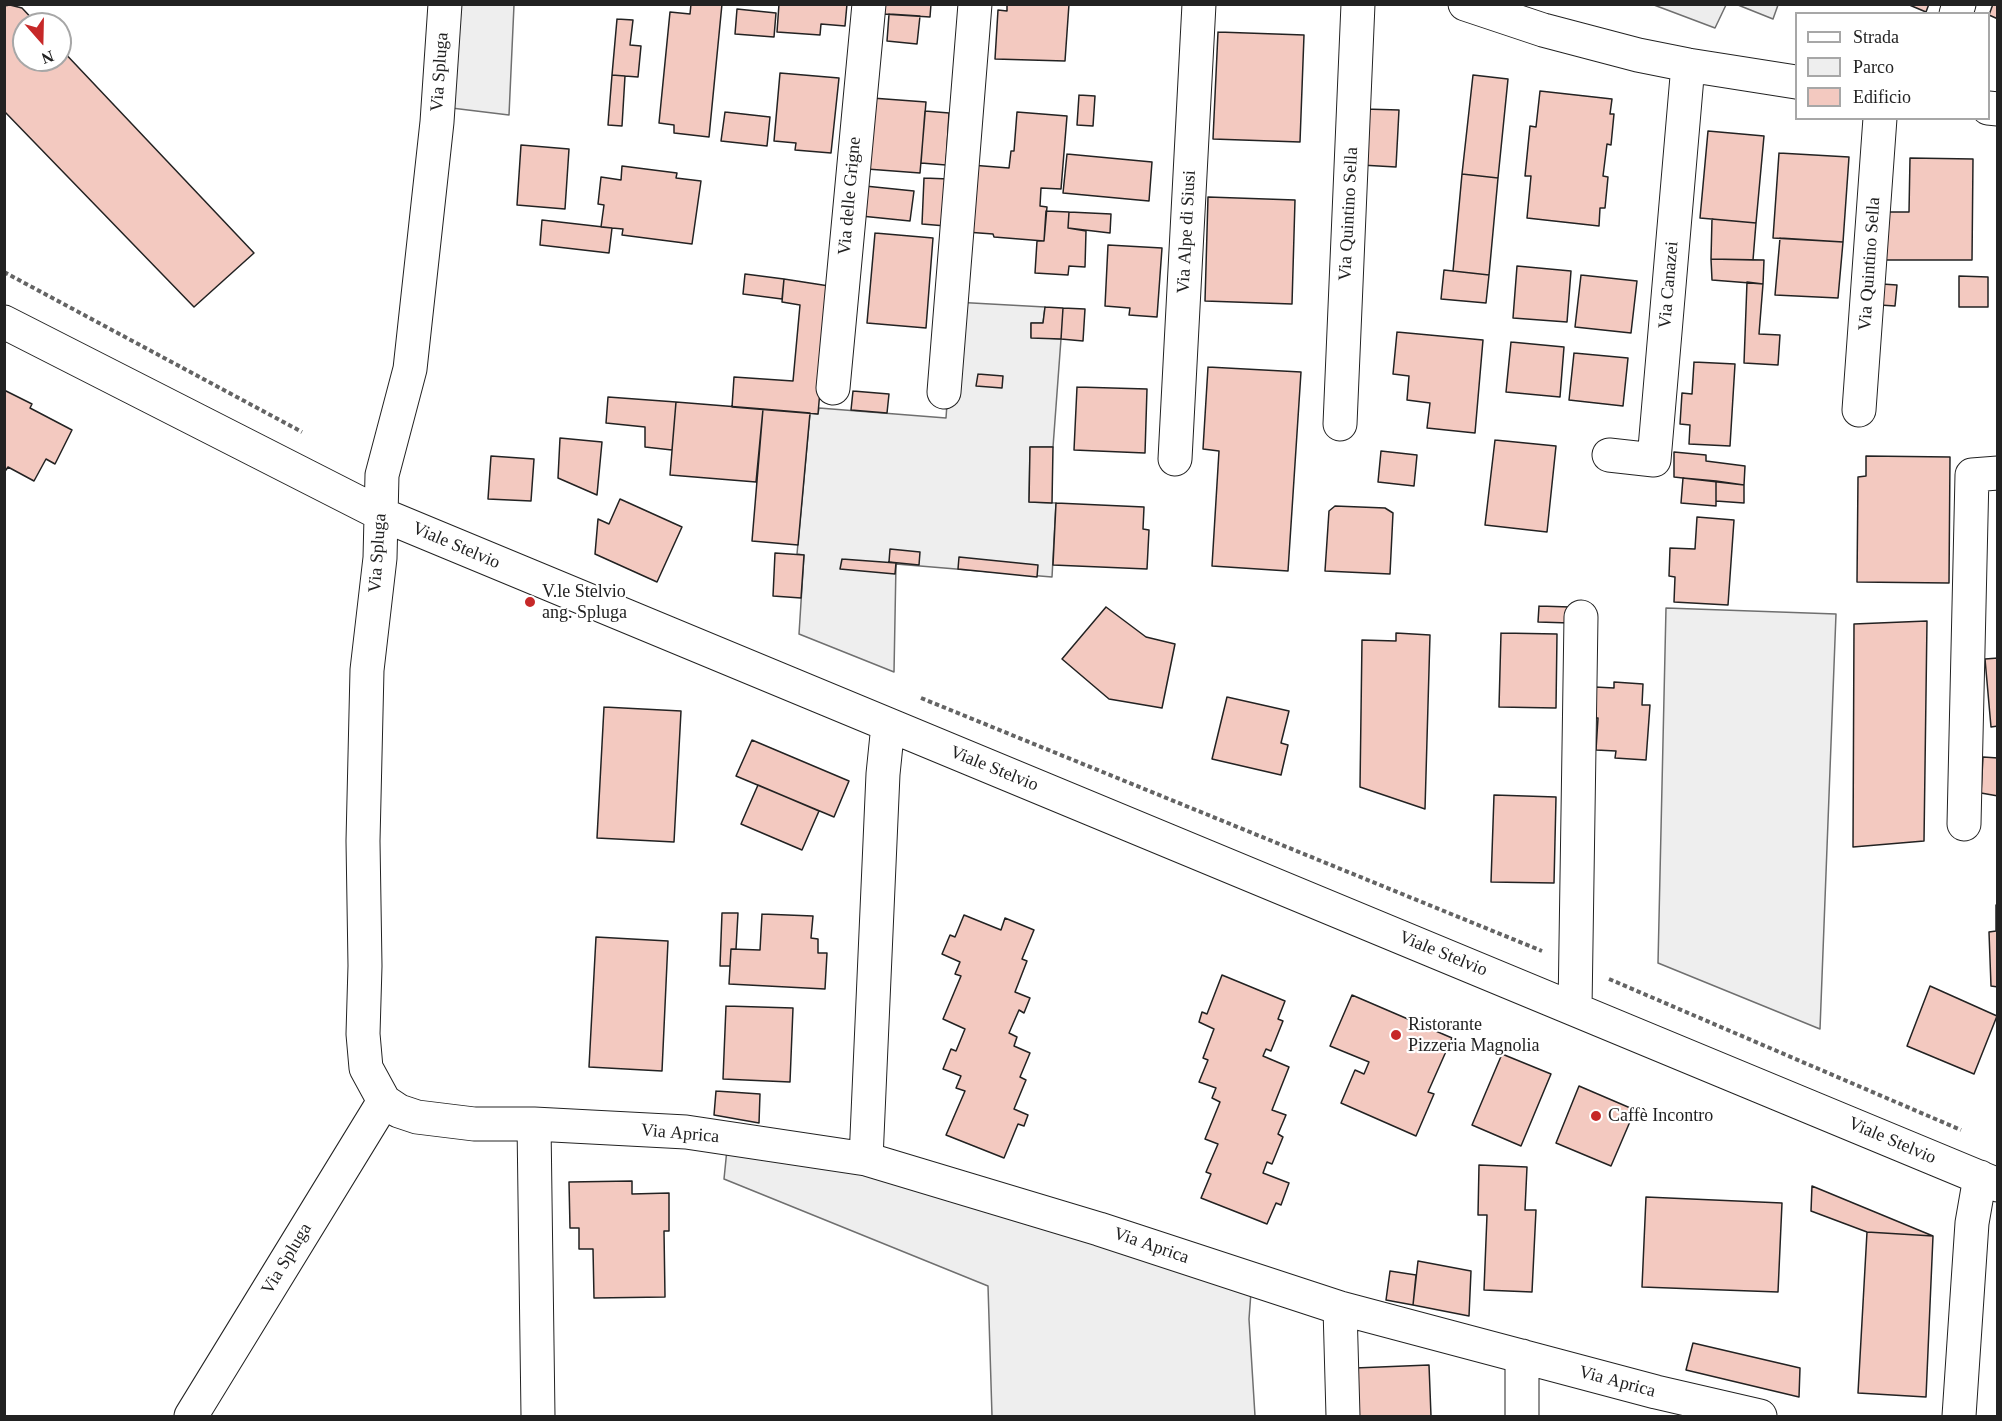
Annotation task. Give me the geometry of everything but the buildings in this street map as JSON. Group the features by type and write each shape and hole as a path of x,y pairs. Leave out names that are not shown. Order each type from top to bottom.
{"street":[{"name":"Via Spluga","path":"191,1416 384,1101 366,1068 363,1034 365,966 363,841 367,670 380,558 382,475 410,369 437,122 445,4"},
{"name":"Via delle Grigne","path":"833,388 869,4"},
{"path":"944,392 975,4"},
{"name":"Via Alpe di Siusi","path":"1175,459 1199,4"},
{"name":"Via Quintino Sella","path":"1340,424 1358,4"},
{"path":"1482,7 1590,43 1688,65 1795,82"},
{"name":"Via Canazei","path":"1609,455 1654,459 1688,65"},
{"name":"Via Quintino Sella","path":"1859,410 1880,120"},
{"name":"Viale Stelvio","path":"4,322 382,515 1989,1181"},
{"path":"1964,824 1972,475 1998,473"},
{"path":"1575,1008 1581,617"},
{"path":"866,1159 882,786 888,725"},
{"path":"384,1101 399,1111 417,1117 474,1124 534,1124 538,1416"},
{"name":"Via Aprica","path":"534,1124 686,1132 866,1159 1100,1229 1340,1308 1522,1356 1656,1404 1760,1416"},
{"path":"1959,1416 1972,1223 1989,1181"},
{"path":"1340,1308 1343,1416"},
{"path":"1522,1356 1522,1416"}],"path":[{"path":"4,272 308,436"},
{"path":"919,698 1577,965 1965,1131"}],"green space":[{"path":"446,5 514,5 509,115 435,106"},
{"path":"954,302 1045,307 1043,323 1031,323 1031,337 1061,339 1053,447 1030,447 1029,502 1056,503 1052,577 896,564 894,672 799,634 804,555 797,554 810,413 818,414 819,408 946,418"},
{"path":"1666,608 1836,614 1820,1029 1658,963"},
{"path":"727,1149 875,1174 1251,1292 1249,1319 1255,1416 992,1416 988,1286 724,1179"}],"shaded area":[{"path":"1726,4 1715,28 1654,5"},
{"path":"1738,5 1778,5 1773,19"}],"place":[{"name":"V.le Stelvio ang. Spluga","path":"530,602"},
{"name":"Ristorante Pizzeria Magnolia","path":"1396,1035"},
{"name":"Caffè Incontro","path":"1596,1116"}]}
